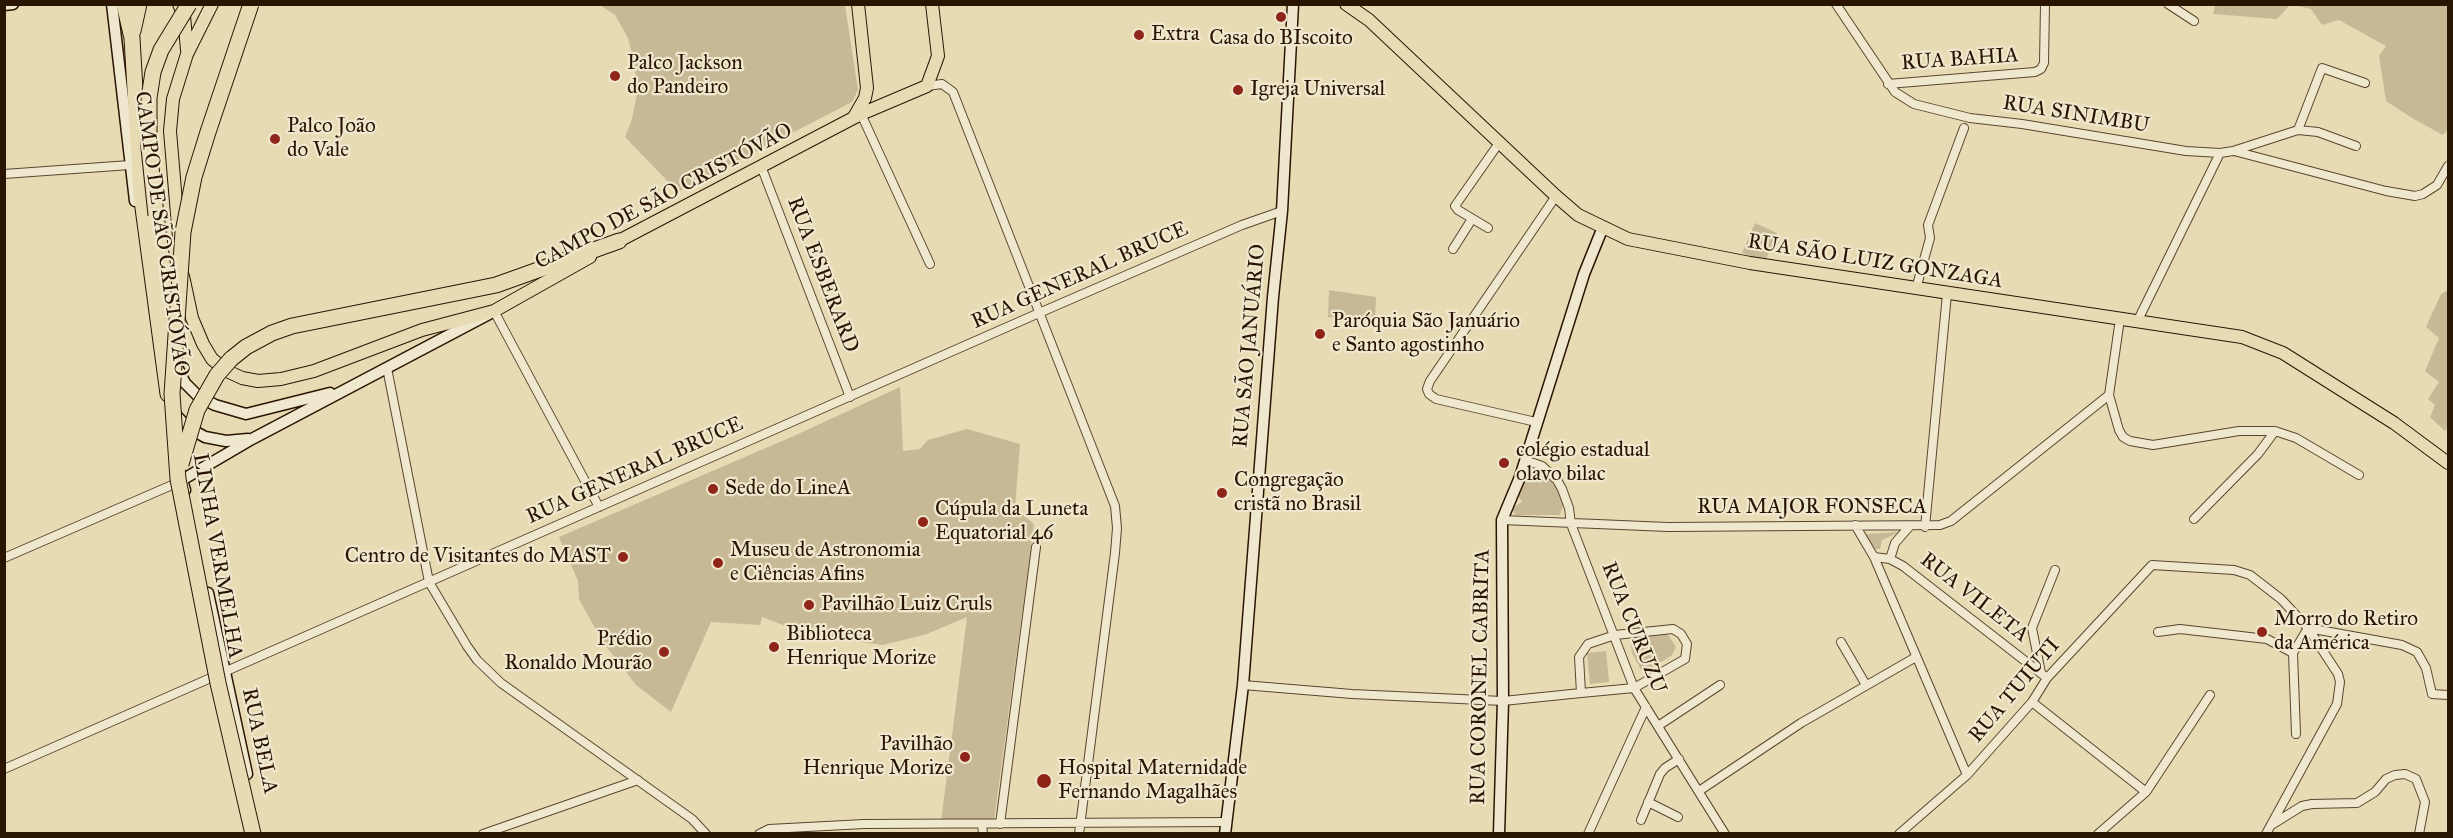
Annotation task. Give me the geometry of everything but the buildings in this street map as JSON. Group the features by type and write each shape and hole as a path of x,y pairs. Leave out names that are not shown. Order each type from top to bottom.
{"highway":[{"path":"124,4 132,38 141,193 168,394"},
{"path":"132,38 138,4"},
{"path":"176,365 149,148 149,98 153,72 161,50 189,4"},
{"name":"LINHA VERMELHA","path":"248,834 173,480 168,394 179,231 201,141 249,4"},
{"name":"LINHA VERMELHA","path":"249,4 207,132 194,177 183,232 172,394 180,479 218,683 253,834"},
{"path":"180,479 187,440 207,391 231,359 246,347 272,333 292,326 496,285 619,241"}],"main road":[{"path":"179,4 184,16 187,54"},
{"name":"CAMPO DE SÃO CRISTÓVÃO","path":"212,4 187,54 173,99 170,130 181,268 192,318 202,344 212,359 227,371 242,378 258,381 282,380 314,371 422,330 494,312 619,241 761,166 857,116 927,86"},
{"path":"857,116 867,88 858,4"},
{"path":"927,86 938,56 932,4"},
{"name":"RUA SÃO LUIZ GONZAGA","path":"1346,4 1355,8 1578,215 1635,241 1683,251 1947,294 2242,337 2283,353 2394,423 2448,463"}],"street":[{"path":"4,5 13,4"},
{"name":"CAMPO DE SÃO CRISTÓVÃO","path":"112,4 130,165 161,382 165,397 176,416 187,427 205,437 226,441 252,439 494,312"},
{"name":"RUA SÃO JANUÁRIO","path":"1225,834 1244,684 1273,297 1282,211 1293,4"},
{"name":"RUA SINIMBU","path":"1836,4 1888,84 1903,99 1914,104 1970,118 2022,124 2186,151 2220,153 2233,151 2298,130 2318,132 2356,146"},
{"name":"RUA BAHIA","path":"1888,84 2035,72 2041,69 2044,63 2045,4"},
{"path":"2168,4 2194,21"},
{"path":"2298,130 2322,68 2365,83"},
{"path":"927,86 942,84 953,92 1112,497 1117,528 1079,834"},
{"path":"857,116 930,264"},
{"path":"1916,289 1930,238 1928,225 1964,128"},
{"path":"1488,228 1455,206 1499,143"},
{"path":"2233,151 2386,191 2415,196 2437,185 2448,166"},
{"path":"2137,322 2220,153"},
{"path":"4,174 130,165"},
{"name":"RUA ESBERARD","path":"761,166 850,397"},
{"path":"1536,422 1436,399 1429,394 1427,389 1430,381 1556,196"},
{"name":"RUA GENERAL BRUCE","path":"4,769 1039,313 1242,225 1282,211"},
{"path":"1453,249 1472,219"},
{"path":"1503,520 1525,460 1584,274 1603,227"},
{"path":"1925,527 1947,294"},
{"path":"494,312 598,507"},
{"path":"2120,319 2109,395 2123,437 2130,441 2153,445 2239,431 2275,431 2296,438 2359,475"},
{"name":"CAMPO DE SÃO CRISTÓVÃO","path":"176,365 185,383 198,396 215,405 246,414 349,388"},
{"path":"387,368 429,582 467,646 487,670 692,819 706,834"},
{"name":"RUA MAJOR FONSECA","path":"1503,520 1668,527 1855,525 1925,527 1951,521 2109,395"},
{"path":"2194,519 2258,454 2275,431"},
{"path":"4,558 180,479 252,439"},
{"name":"RUA CURUZU","path":"1525,460 1542,466 1557,480 1567,499 1571,524 1634,688 1725,834"},
{"name":"RUA BELA","path":"180,479 225,672 259,834"},
{"name":"RUA CORONEL CABRITA","path":"1498,834 1503,700 1503,520"},
{"path":"1855,525 1874,557 1967,775"},
{"path":"1890,559 1895,543 1910,527"},
{"path":"1000,824 1036,547"},
{"name":"RUA VILETA","path":"1874,557 1890,559 1903,566 2044,675"},
{"name":"RUA TUIUTI","path":"1899,834 1967,775 2032,702 2044,675 2152,565 2234,570 2250,575 2281,599 2308,628"},
{"path":"2044,675 2032,628 2055,570"},
{"path":"2296,734 2293,652 2308,628"},
{"path":"2308,628 2402,645 2417,652 2427,668 2432,694 2448,695"},
{"path":"2266,834 2337,704 2338,674 2308,628"},
{"path":"1244,684 1352,694 1503,700 1581,693 1634,688 1685,659 1688,644 1681,634 1673,629 1615,634 1588,644 1581,652 1581,693"},
{"path":"2157,633 2181,630 2267,639 2293,652"},
{"path":"1841,642 1866,685"},
{"path":"1699,791 1801,723 1916,657"},
{"path":"1658,726 1720,685"},
{"path":"2098,834 2146,792 2210,695"},
{"path":"2032,702 2146,792"},
{"path":"1588,834 1646,707"},
{"path":"1641,820 1660,774 1679,759"},
{"path":"2271,825 2302,806 2357,803 2375,792 2386,779 2404,774 2416,779 2426,802 2419,834"},
{"path":"483,834 638,780"},
{"path":"1648,802 1678,817"},
{"path":"759,834 769,828 794,827 1226,822"},
{"path":"982,824 982,834"}],"shaded area":[{"path":"2215,4 2290,5 2277,19 2213,14"},
{"path":"600,5 845,5 858,90 852,102 678,192 625,137 632,119 637,94 635,66 628,38 615,15"},
{"path":"2294,5 2448,5 2448,129 2443,135 2386,101 2379,56 2386,46 2339,20 2322,25 2311,9"},
{"path":"1755,223 1777,233 1765,262 1742,253"},
{"path":"1329,290 1376,297 1375,321 1328,317"},
{"path":"2448,290 2448,427 2445,431 2430,417 2435,405 2428,399 2439,382 2425,371 2439,338 2426,327 2441,294"},
{"path":"900,387 903,451 920,449 928,440 967,429 1020,444 1015,508 1034,524 994,821 941,822 967,617 927,634 883,645 809,635 762,617 760,625 711,622 671,712 636,685 602,641 579,599 578,581 559,537 796,435"},
{"path":"1531,466 1548,476 1557,488 1564,503 1560,515 1515,515 1512,508 1522,502 1517,494 1526,470"},
{"path":"1900,532 1882,540 1880,549 1871,549 1863,534"},
{"path":"1662,633 1669,636 1676,647 1672,655 1646,672 1641,670 1632,653 1631,645 1634,640"},
{"path":"1606,651 1609,682 1590,684 1587,653"}],"place":[{"name":"Casa do BIscoito","path":"1281,17"},
{"name":"Extra","path":"1139,35"},
{"name":"Palco Jackson do Pandeiro","path":"615,76"},
{"name":"Igreja Universal","path":"1238,90"},
{"name":"Palco João do Vale","path":"275,139"},
{"name":"Paróquia São Januário e Santo agostinho","path":"1320,334"},
{"name":"colégio estadual olavo bilac","path":"1504,463"},
{"name":"Sede do LineA","path":"713,489"},
{"name":"Congregação cristã no Brasil","path":"1222,493"},
{"name":"Cúpula da Luneta Equatorial 46","path":"923,522"},
{"name":"Centro de Visitantes do MAST","path":"623,557"},
{"name":"Museu de Astronomia e Ciências Afins","path":"718,563"},
{"name":"Pavilhão Luiz Cruls","path":"809,605"},
{"name":"Morro do Retiro da América","path":"2262,632"},
{"name":"Biblioteca Henrique Morize","path":"774,647"},
{"name":"Prédio Ronaldo Mourão","path":"664,652"},
{"name":"Pavilhão Henrique Morize","path":"965,757"},
{"name":"Hospital Maternidade Fernando Magalhães","path":"1044,781"}]}
